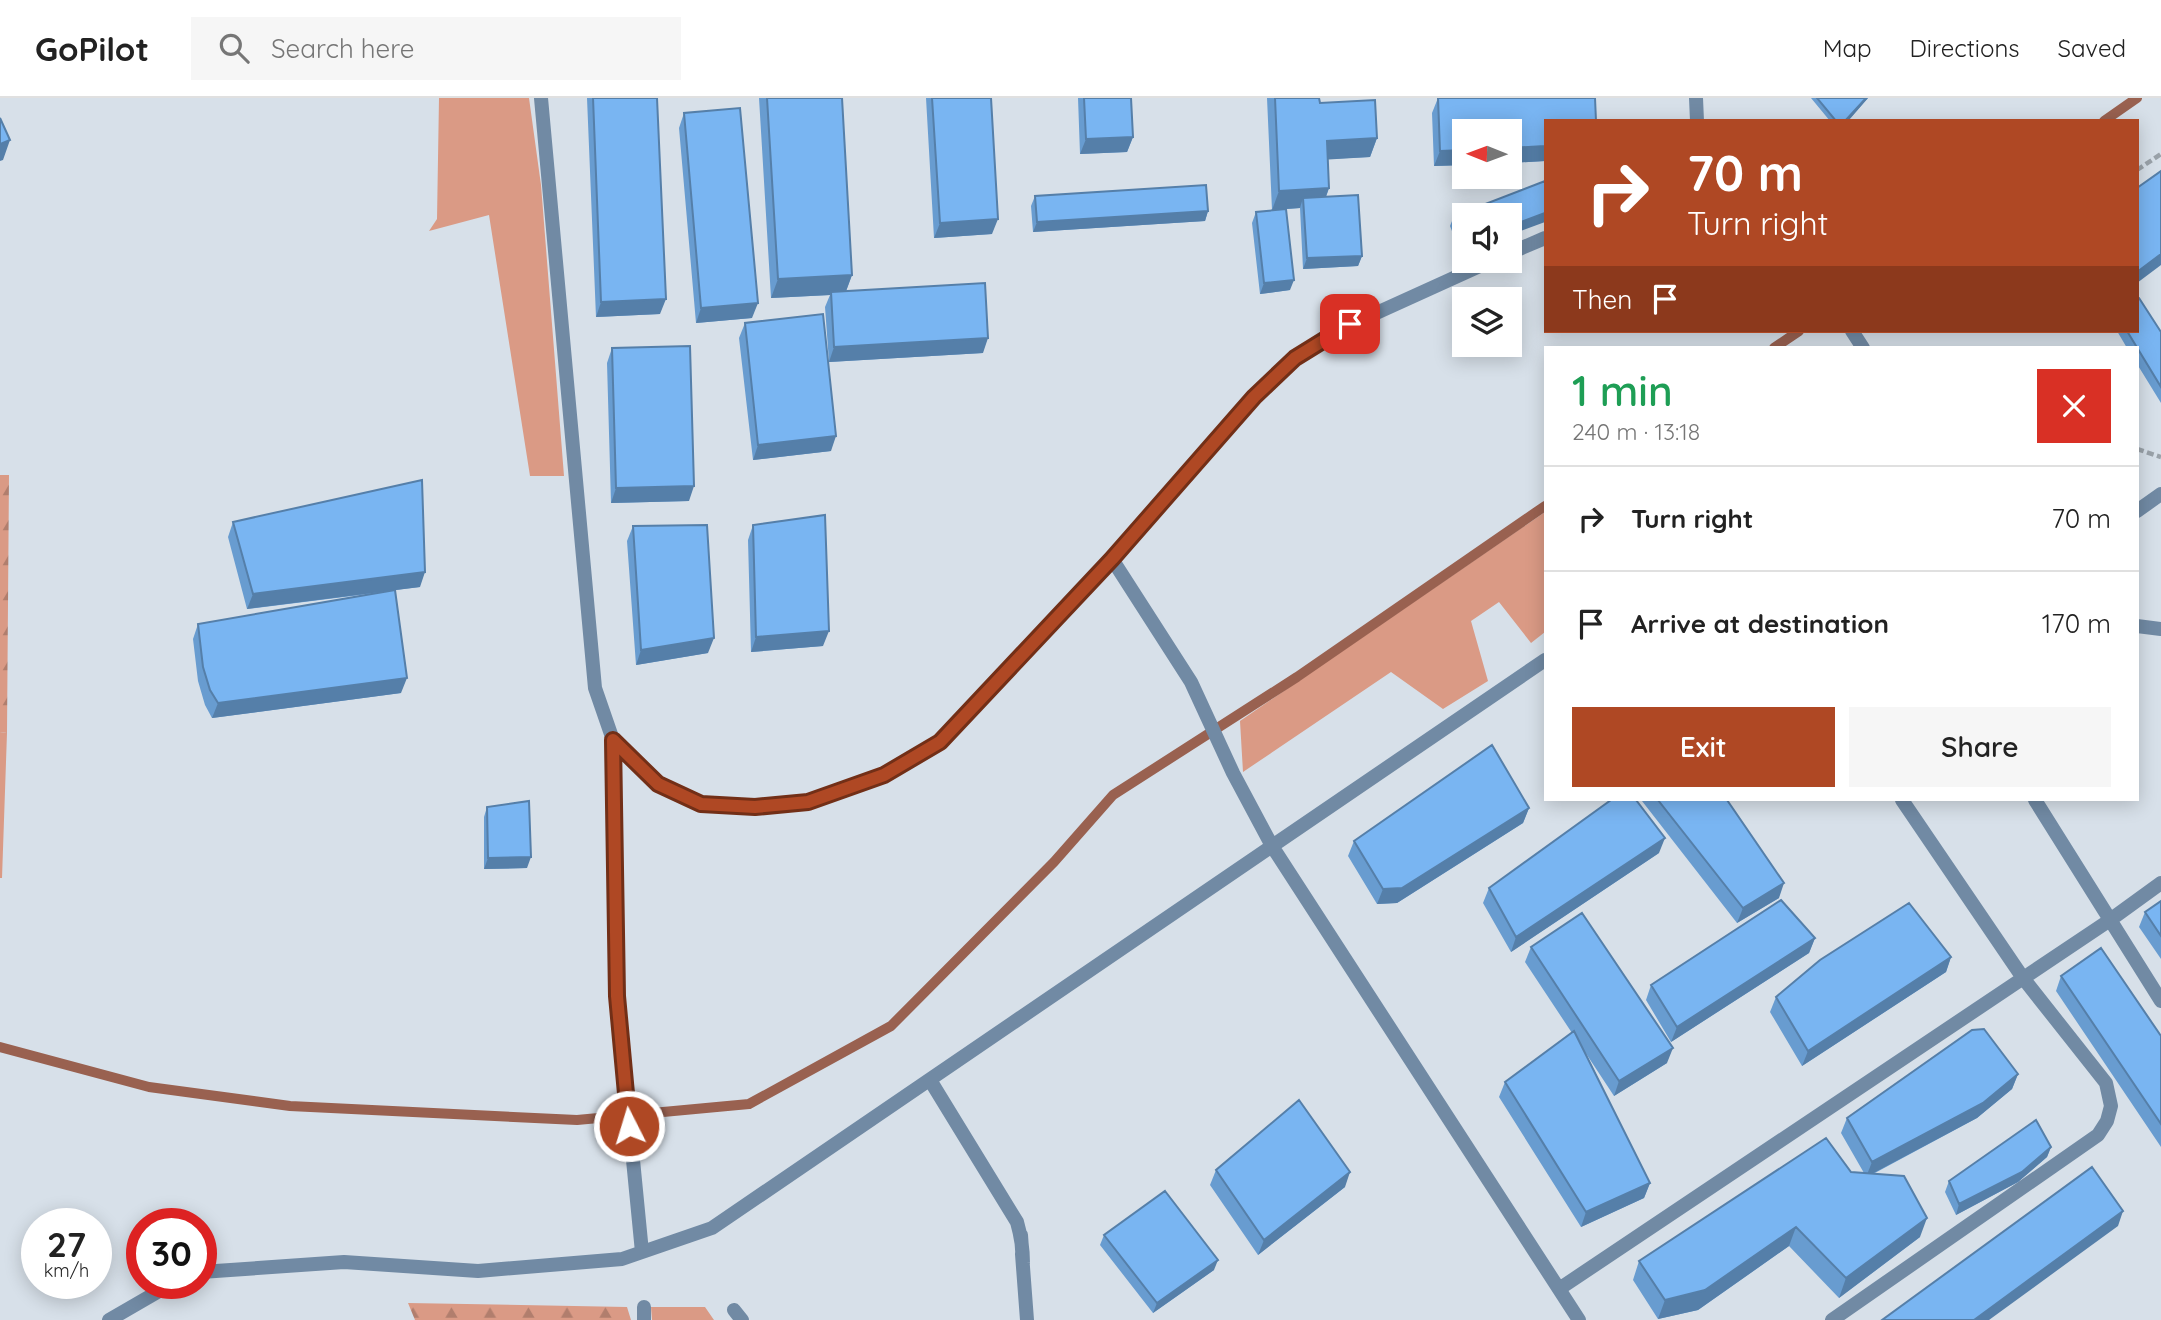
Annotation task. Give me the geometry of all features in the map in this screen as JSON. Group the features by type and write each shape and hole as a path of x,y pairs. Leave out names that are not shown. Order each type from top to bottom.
{"street":[{"path":"541,98 595,688 613,740 617,996 642,1252"},
{"path":"1696,98 1696,119"},
{"path":"1522,248 1544,238"},
{"path":"613,740 658,784 701,804 755,807 808,802 884,775 940,742 1112,559 1254,397 1295,358 1350,324 1464,273"},
{"path":"2139,510 2161,494"},
{"path":"1112,559 1191,682 1233,773 1272,846 1579,1320"},
{"path":"2139,626 2161,629"},
{"path":"217,1271 344,1262 478,1271 622,1259 712,1228 1544,661"},
{"path":"1832,1320 2098,1135 2107,1121 2111,1106 2106,1083 2023,978 1903,801"},
{"path":"2036,801 2161,1002"},
{"path":"1559,1289 2110,920 2161,883"},
{"path":"930,1080 1017,1222 1021,1235 1027,1320"},
{"path":"109,1320 145,1299"}],"path":[{"path":"2139,169 2161,155"},
{"path":"2139,450 2161,457"}],"green space":[{"path":"439,98 529,98 541,185 564,476 530,476 489,215 429,231 437,219"},
{"path":"0,475 9,475 7,733 0,732"},
{"path":"1544,513 1544,633 1531,643 1499,602 1471,621 1488,681 1443,709 1391,672 1243,772 1240,721"},
{"path":"0,732 7,733 2,878 0,878"},
{"path":"408,1303 627,1307 631,1320 415,1320"},
{"path":"651,1307 705,1307 714,1320 652,1320"}],"building":[{"path":"593,98 657,98 666,299 601,302"},
{"path":"767,98 842,98 852,275 778,279"},
{"path":"932,98 991,98 998,219 940,223"},
{"path":"1084,98 1131,98 1133,137 1086,139"},
{"path":"1275,98 1319,98 1320,103 1375,100 1377,138 1327,141 1329,188 1279,191"},
{"path":"1438,98 1595,98 1596,119 1544,119 1544,146 1522,147 1522,119 1452,119 1452,151 1440,151"},
{"path":"1817,98 1866,98 1847,119 1834,119"},
{"path":"740,108 758,303 701,308 684,113"},
{"path":"0,118 10,140 0,144"},
{"path":"2161,171 2161,254 2139,270 2139,187"},
{"path":"1544,181 1544,213 1522,222 1522,203 1488,203"},
{"path":"1206,185 1208,211 1037,222 1035,196"},
{"path":"1358,195 1362,256 1307,258 1303,198"},
{"path":"1286,209 1294,280 1264,283 1256,212"},
{"path":"985,283 988,338 834,347 831,292"},
{"path":"2139,298 2161,332 2161,387 2139,351 2139,346 2136,346 2128,333 2139,333"},
{"path":"823,314 836,436 758,445 745,323"},
{"path":"690,346 694,486 616,488 612,348"},
{"path":"422,480 425,572 253,594 233,522"},
{"path":"825,515 829,631 756,637 753,525"},
{"path":"707,525 714,638 641,650 633,526"},
{"path":"395,590 407,678 218,703 210,690 203,667 198,624"},
{"path":"1492,745 1529,808 1402,888 1383,889 1354,841"},
{"path":"529,801 531,857 488,858 487,807"},
{"path":"1610,801 1637,801 1665,838 1516,937 1489,888"},
{"path":"1659,801 1728,801 1784,883 1743,908"},
{"path":"1781,900 1815,938 1677,1027 1651,985"},
{"path":"2161,901 2161,936 2145,912"},
{"path":"1909,903 1951,957 1808,1051 1776,997 1820,960"},
{"path":"1582,913 1673,1048 1619,1081 1531,947"},
{"path":"2101,948 2161,1036 2161,1124 2061,976"},
{"path":"1984,1029 2018,1074 1983,1103 1872,1162 1847,1118 1972,1030"},
{"path":"1574,1031 1650,1183 1586,1212 1505,1082"},
{"path":"1299,1100 1350,1172 1264,1240 1216,1170"},
{"path":"2036,1120 2051,1147 2022,1172 1959,1204 1949,1181"},
{"path":"1826,1138 1851,1172 1904,1176 1927,1218 1846,1278 1796,1227 1705,1290 1665,1300 1639,1261"},
{"path":"2092,1167 2123,1211 1974,1320 1882,1320"},
{"path":"1165,1191 1218,1260 1157,1303 1104,1235"}],"waterway":[{"path":"2107,119 2137,98"},
{"path":"1777,346 1796,333"},
{"path":"0,1047 149,1087 290,1106 577,1120 749,1104 891,1026 1054,862 1113,795 1297,677 1544,507"}],"route":[{"path":"629,1126 617,996 613,740 658,784 701,804 755,807 808,802 884,775 940,742 1112,559 1254,397 1295,358 1350,324"}]}
